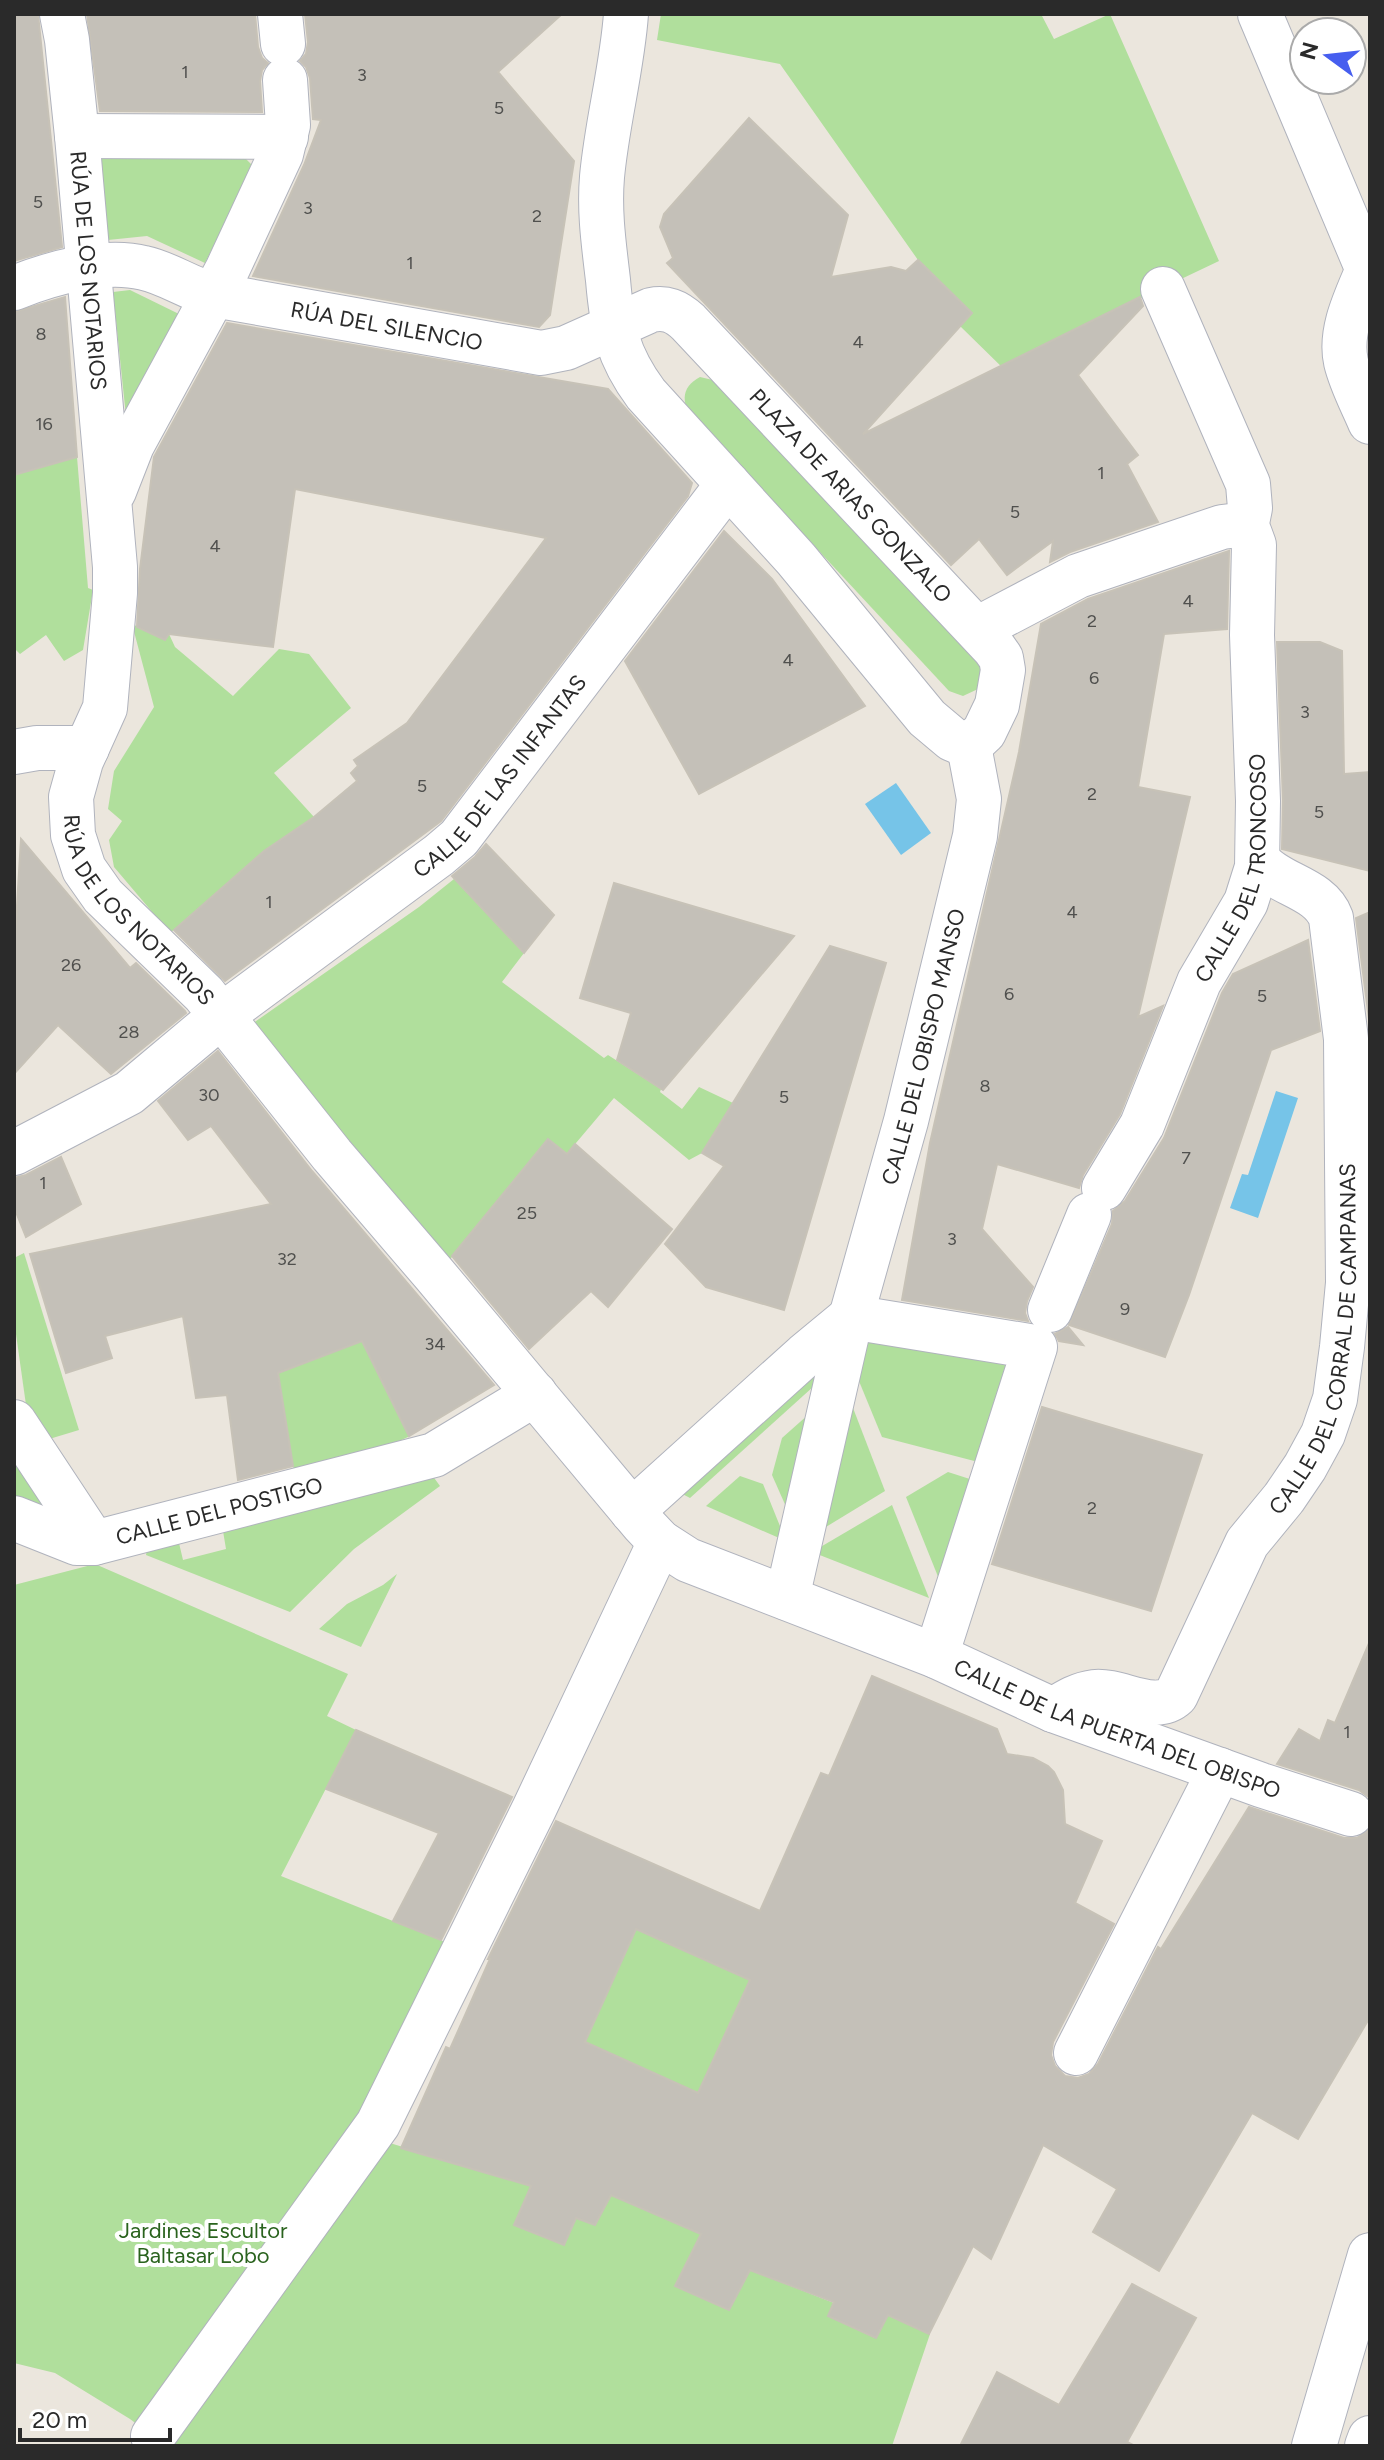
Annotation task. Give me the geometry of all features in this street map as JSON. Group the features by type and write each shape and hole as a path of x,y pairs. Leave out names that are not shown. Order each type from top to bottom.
{"street":[{"name":"RÚA DE LOS NOTARIOS","path":"62,14 77,136 111,501 115,593 107,698 102,719 87,748 74,785 70,810 73,835 84,869 103,896 204,994 332,1155 523,1380 651,1512"},
{"path":"626,14 622,62 603,166 601,211 612,325 619,349 631,374 646,394 796,559 927,718 973,766"},
{"path":"1260,14 1369,272 1352,309 1345,359 1370,422"},
{"path":"111,501 132,445 227,297 286,137 288,119 283,46"},
{"path":"77,136 286,137"},
{"name":"RÚA DEL SILENCIO","path":"14,288 53,274 89,268 144,268 192,289 227,297 532,352"},
{"name":"CALLE DEL TRONCOSO","path":"936,1656 1041,1331 1097,1202 1150,1108 1199,982 1246,902 1258,860 1252,635 1254,545 1246,528 1250,508 1248,484 1163,289"},
{"name":"PLAZA DE ARIAS GONZALO","path":"532,352 566,348 612,325 658,309 671,310 683,317 1001,658 1003,670 997,705 973,766"},
{"name":"CALLE DE LAS INFANTAS","path":"14,1153 134,1089 221,1016 459,838 728,484"},
{"path":"977,629 1078,576 1230,525 1246,528"},
{"path":"14,752 37,748 87,748"},
{"name":"CALLE DEL OBISPO MANSO","path":"787,1598 853,1310 906,1121 975,836 979,812 973,766"},
{"name":"CALLE DEL CORRAL DE CAMPANAS","path":"1053,1710 1070,1699 1093,1692 1105,1691 1154,1703 1170,1700 1176,1695 1247,1543 1305,1467 1323,1434 1335,1399 1348,1283 1347,1055 1331,918 1320,901 1268,871 1258,860"},
{"path":"153,2436 378,2124 534,1809 651,1512 853,1310 1041,1331"},
{"name":"CALLE DEL POSTIGO","path":"14,1518 77,1543 94,1543 426,1457 451,1447 523,1380"},
{"path":"14,1422 94,1543"},
{"name":"CALLE DE LA PUERTA DEL OBISPO","path":"651,1512 688,1560 936,1656 1053,1710 1351,1814"},
{"path":"1076,2053 1220,1770"},
{"path":"1314,2446 1370,2255"},
{"path":"1367,2446 1370,2438"}],"green space":[{"path":"661,14 1041,14 1054,39 1110,14 1219,261 1034,349 1009,374 960,326 972,313 918,260 780,64 657,40"},
{"path":"239,152 253,166 205,263 147,236 108,240 99,153"},
{"path":"130,290 179,314 126,416 113,292"},
{"path":"700,377 717,381 979,662 983,669 978,689 963,696 949,691 687,409 686,390"},
{"path":"77,457 88,588 93,590 83,650 64,661 46,635 20,654 14,648 14,475"},
{"path":"132,624 165,639 169,634 175,647 233,696 279,649 309,654 351,708 274,773 314,817 264,851 170,933 114,867 109,840 122,821 108,809 114,771 154,707"},
{"path":"454,879 524,953 502,982 604,1058 608,1055 661,1089 660,1092 682,1109 699,1087 733,1103 702,1153 689,1160 614,1098 565,1156 548,1140 447,1263 249,1026"},
{"path":"24,1253 79,1430 46,1440 27,1412 14,1320 14,1258"},
{"path":"862,1331 1016,1357 982,1463 882,1437 854,1369"},
{"path":"362,1341 410,1436 393,1444 294,1471 275,1363"},
{"path":"813,1360 824,1377 690,1498 671,1488"},
{"path":"848,1395 885,1491 816,1533"},
{"path":"818,1406 791,1518 772,1475 782,1438"},
{"path":"14,1453 58,1518 14,1498"},
{"path":"948,1472 976,1481 943,1589 906,1497"},
{"path":"432,1475 440,1486 354,1549 290,1612 146,1555 147,1550 179,1543 183,1560 226,1549 223,1531"},
{"path":"740,1476 763,1484 786,1541 706,1506"},
{"path":"892,1505 929,1598 812,1552"},
{"name":"Jardines Escultor Baltasar Lobo","path":"95,1564 348,1674 327,1716 356,1730 281,1876 445,1942 370,2137 531,2186 514,2225 563,2244 576,2218 595,2225 615,2187 640,2208 701,2234 676,2286 729,2310 750,2270 834,2303 828,2316 875,2338 888,2315 930,2334 892,2446 166,2446 130,2419 55,2373 14,2363 14,1585"},
{"path":"397,1574 361,1647 319,1629 347,1604"},
{"path":"636,1929 750,1980 698,2093 585,2042"}],"water":[{"path":"896,783 931,833 901,855 865,804"},
{"path":"1276,1091 1298,1098 1258,1218 1230,1208 1242,1174 1248,1175"}],"building":[{"path":"14,14 38,14 62,247 14,261"},
{"path":"87,14 255,14 258,47 262,58 268,63 262,70 260,81 262,112 100,111"},
{"path":"305,14 562,14 498,72 574,161 550,315 539,327 253,276 321,120 313,119 310,78 300,61 306,54 308,42"},
{"path":"749,118 848,215 831,277 891,267 906,271 918,260 972,313 863,434 1140,297 1143,306 1078,375 1138,455 1127,464 1158,522 1070,552 1050,562 1053,541 1007,575 979,539 951,565 667,263 673,258 660,227 664,214"},
{"path":"65,297 77,457 14,475 14,312"},
{"path":"227,323 608,389 692,483 688,496 441,821 225,981 174,930 264,851 314,817 357,781 351,773 358,766 354,760 407,723 546,538 295,489 273,647 169,634 165,640 137,627 140,569 154,457"},
{"path":"724,531 772,579 865,706 699,794 625,661"},
{"path":"1229,551 1227,629 1164,634 1138,787 1190,797 1138,1017 1163,1006 1120,1114 1083,1175 1079,1188 997,1164 982,1229 1033,1287 1025,1313 1028,1321 902,1300 930,1143 1019,752 1041,624 1088,599"},
{"path":"1277,642 1320,642 1342,651 1344,774 1370,772 1370,871 1282,849"},
{"path":"21,839 130,968 136,963 186,1013 111,1074 58,1025 14,1074 14,955"},
{"path":"486,844 554,915 524,953 452,876"},
{"path":"614,883 794,936 663,1090 617,1060 631,1013 580,998"},
{"path":"1370,912 1370,1019 1369,1019 1356,918"},
{"path":"1308,940 1320,1031 1271,1050 1189,1295 1165,1357 1069,1325 1112,1224 1113,1211 1125,1201 1164,1138 1222,993 1233,974"},
{"path":"830,946 886,963 784,1310 706,1287 665,1244 724,1166 702,1153"},
{"path":"218,1051 312,1171 494,1385 409,1436 362,1341 278,1373 293,1466 238,1480 227,1395 196,1398 183,1316 105,1336 112,1358 66,1373 30,1254 271,1204 211,1126 188,1140 158,1101"},
{"path":"548,1139 567,1154 575,1144 672,1229 608,1307 591,1291 529,1349 452,1256"},
{"path":"61,1157 81,1204 26,1237 14,1207 14,1178"},
{"path":"1068,1327 1083,1345 1059,1341 1055,1334"},
{"path":"1042,1407 1202,1455 1151,1611 992,1564"},
{"path":"1370,1641 1370,1798 1359,1790 1277,1764 1299,1729 1320,1741 1328,1720 1335,1723"},
{"path":"872,1676 997,1729 1007,1754 1033,1758 1054,1772 1063,1790 1065,1824 1102,1841 1075,1903 1114,1924 1053,2042 1051,2055 1055,2066 1065,2076 1078,2078 1089,2074 1098,2064 1158,1947 1161,1949 1249,1807 1344,1838 1357,1838 1370,1829 1370,2017 1298,2139 1252,2113 1159,2271 1093,2232 1117,2189 1043,2145 991,2259 973,2246 929,2334 888,2315 876,2338 828,2316 834,2302 750,2270 729,2310 675,2286 701,2234 611,2195 595,2225 576,2218 564,2245 514,2225 531,2186 401,2148 446,2047 450,2049 488,1959 556,1821 760,1911 821,1773 829,1776","holes":["636,1929 750,1980 698,2093 585,2042"]},
{"path":"356,1730 512,1797 441,1940 393,1921 439,1833 326,1789"},
{"path":"1132,2284 1196,2318 1127,2442 1135,2446 960,2446 997,2372 1059,2405"}]}
